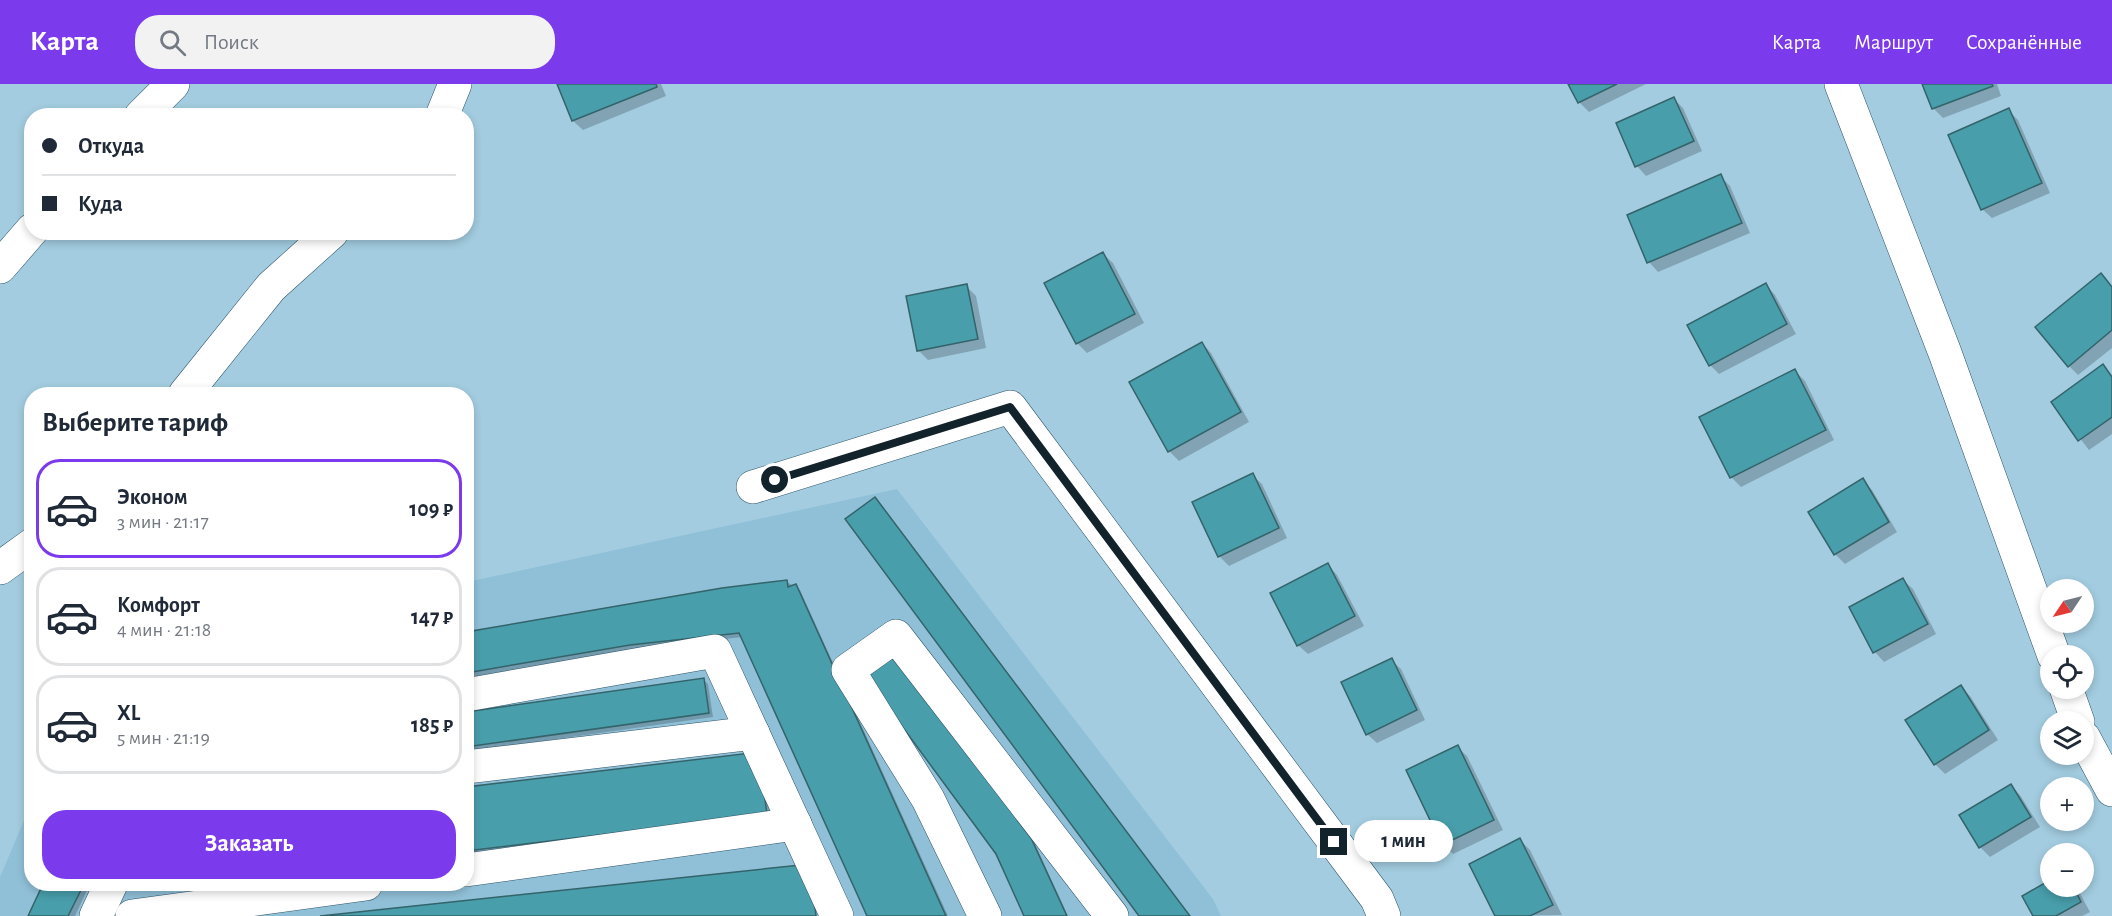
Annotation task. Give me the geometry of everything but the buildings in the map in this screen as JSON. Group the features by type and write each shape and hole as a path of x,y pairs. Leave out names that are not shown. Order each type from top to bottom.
{"street":[{"path":"149,108 173,84"},
{"path":"445,108 455,84"},
{"path":"1841,84 1945,353 2050,645"},
{"path":"0,267 24,239"},
{"path":"191,387 271,287 323,240"},
{"path":"753,487 1010,407 1377,899 1384,916"},
{"path":"0,568 24,551"},
{"path":"985,916 928,799 848,670 896,636 1112,916"},
{"path":"474,694 715,651 837,916"},
{"path":"474,766 753,733"},
{"path":"2094,757 2112,790"},
{"path":"474,869 795,824"},
{"path":"96,916 108,891"},
{"path":"132,916 315,891"}],"shaded area":[{"path":"897,489 1213,899 1221,916 0,916 0,877 24,820 24,891 474,891 474,580"}],"route":[{"path":"775,480 1010,407 1334,842"}]}
